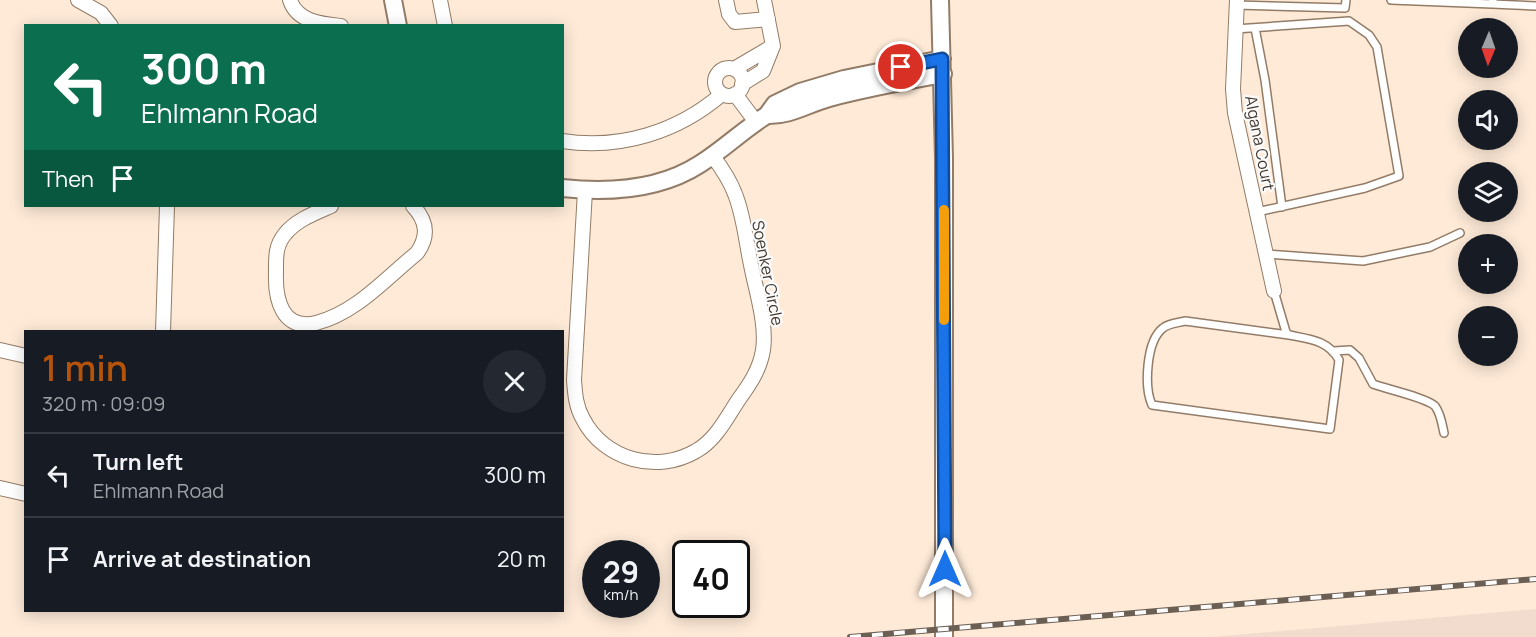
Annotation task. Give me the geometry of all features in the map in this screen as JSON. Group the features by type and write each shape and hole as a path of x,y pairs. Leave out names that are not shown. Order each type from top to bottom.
{"street":[{"path":"78,0 101,13 109,24"},
{"path":"290,0 301,21 319,24"},
{"path":"393,0 398,24"},
{"path":"440,0 446,24"},
{"path":"726,0 729,14 735,22 768,19"},
{"path":"732,84 763,71 773,46 764,0"},
{"path":"940,0 944,637"},
{"name":"Algana Court","path":"1237,3 1233,89 1235,113 1274,291"},
{"path":"564,141 587,145 616,143 642,138 667,128 693,113 703,111 773,46"},
{"path":"564,189 585,191 629,189 678,176 762,119 782,116 825,99 942,66"},
{"path":"732,84 762,119"},
{"name":"Soenker Circle","path":"585,191 574,380 576,400 582,418 591,433 617,454 646,462 679,459 697,451 718,431 752,380 764,348 760,315 736,195 712,155"},
{"path":"163,330 168,207"},
{"path":"329,207 292,226 280,241 276,251 277,298 284,313 295,322 316,323 349,309 417,253 423,245 427,231 423,220 414,207"},
{"path":"0,350 24,356"},
{"path":"0,488 24,494"}],"lane":[{"path":"1346,0 1345,8 1349,21"},
{"path":"1390,0 1493,2 1536,6"},
{"path":"1237,3 1345,8"},
{"path":"1235,29 1349,21 1370,34 1377,47 1400,176 1365,188 1257,212"},
{"path":"1255,28 1265,80 1282,207"},
{"path":"1266,254 1363,261 1430,247 1460,233"},
{"path":"1274,291 1286,332 1289,335"},
{"path":"1185,321 1289,335 1320,342 1334,351 1339,360 1330,429 1152,405 1146,377 1155,338 1162,328 1185,321"},
{"path":"1334,351 1350,350 1359,358 1373,384 1434,405 1441,417 1444,433"}],"shaded area":[{"path":"1536,609 1536,637 1212,637"}],"railway":[{"path":"850,637 1536,579"}],"slow traffic":[{"path":"944,210 944,320"}],"route":[{"path":"901,67 942,59 945,569"}]}
